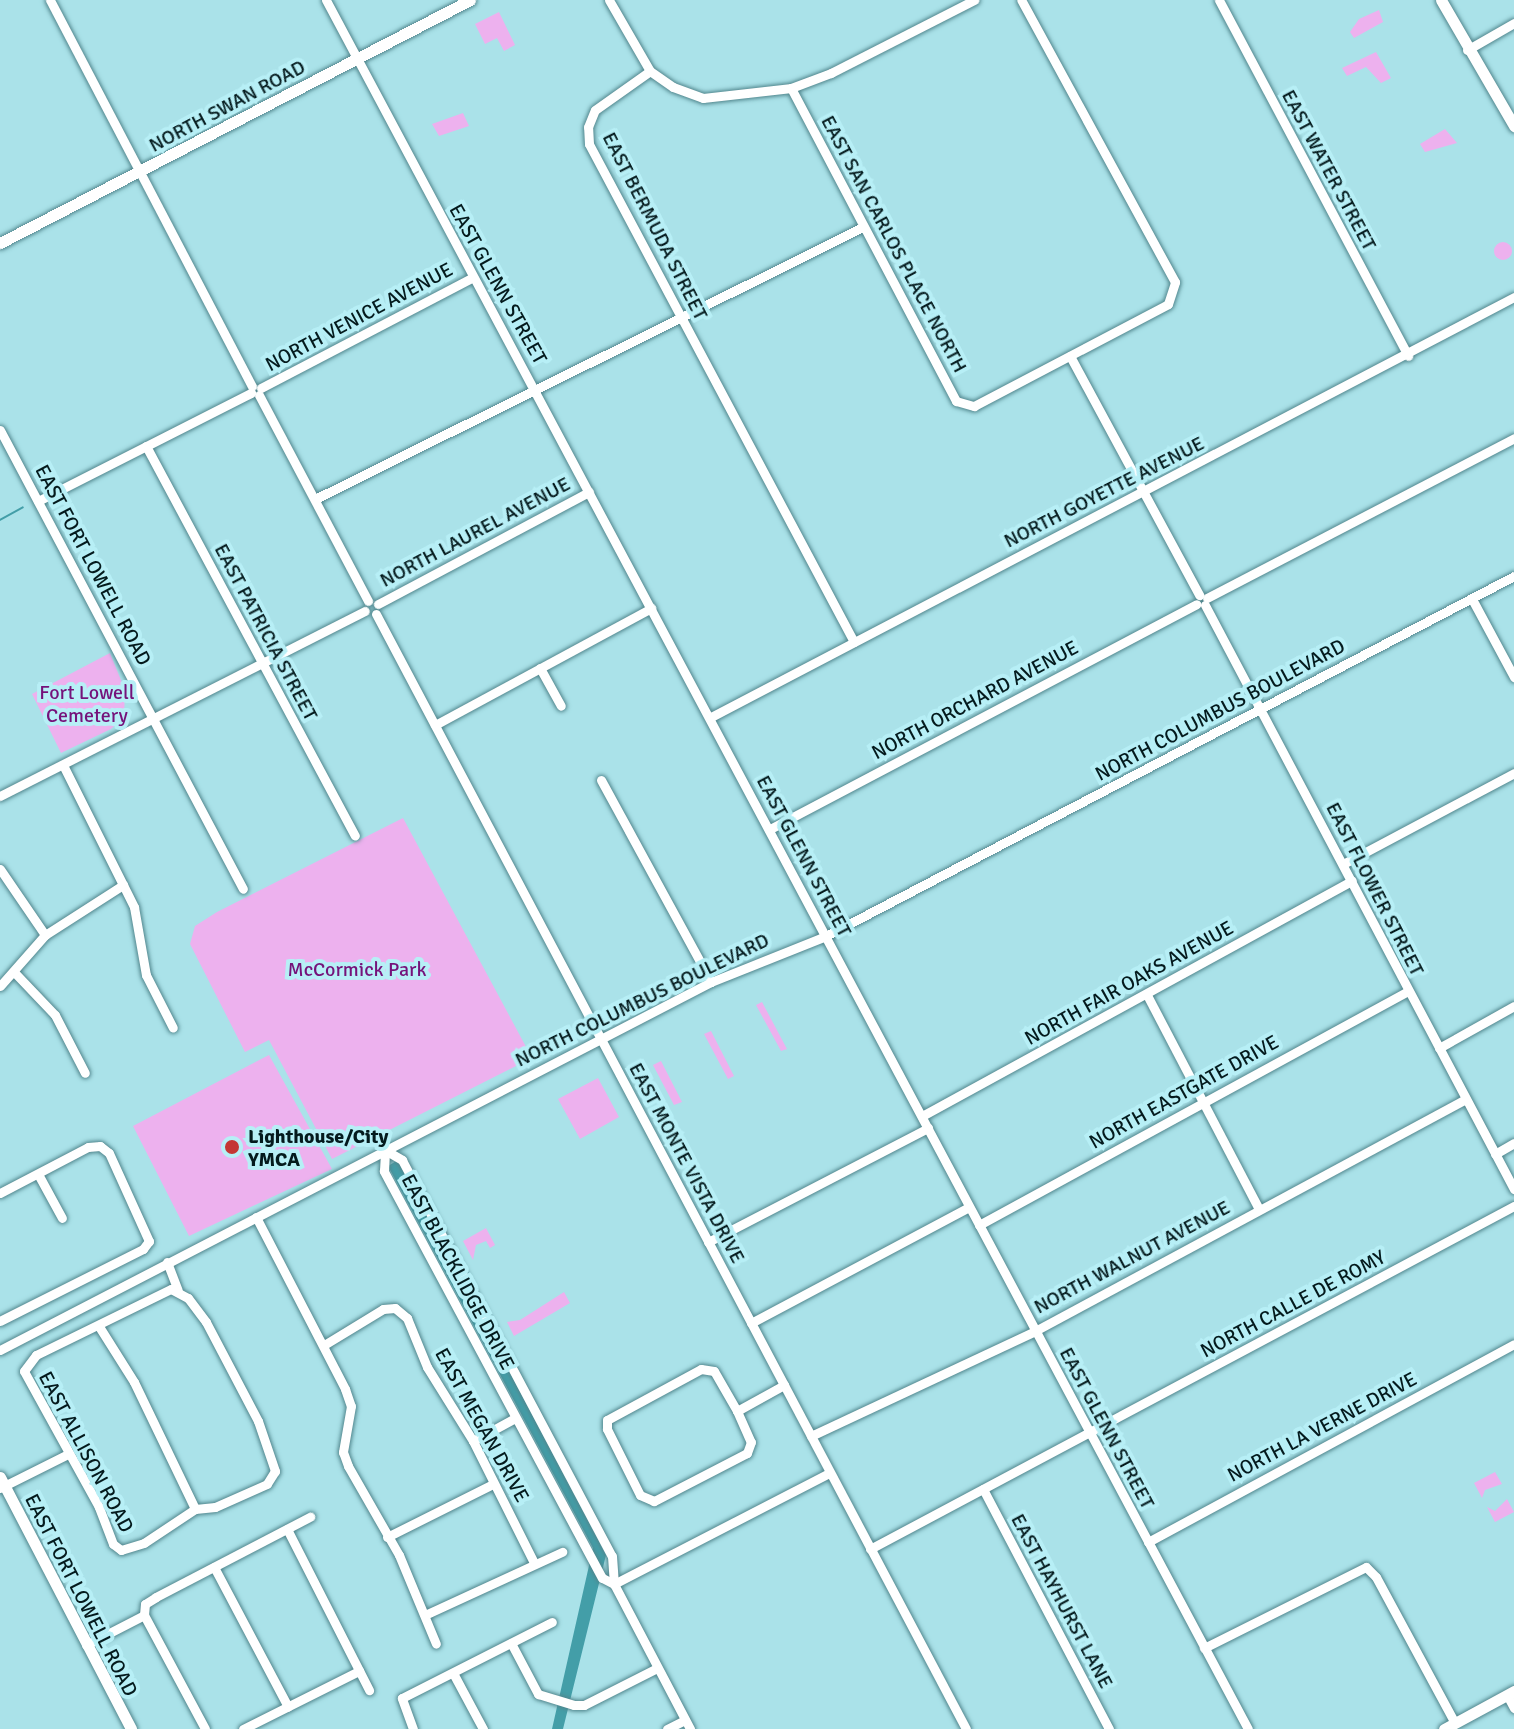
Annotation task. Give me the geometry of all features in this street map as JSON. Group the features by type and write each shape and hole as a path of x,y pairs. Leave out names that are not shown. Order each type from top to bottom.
{"main road":[{"name":"NORTH SWAN ROAD","path":"0,243 142,172 454,4 470,0"},
{"path":"1441,0 1467,50 1514,126"},
{"name":"EAST FORT LOWELL ROAD","path":"1,1484 131,1729"},
{"path":"1449,1726 1510,1693"}],"street":[{"name":"EAST MONTE VISTA DRIVE","path":"50,0 966,1729"},
{"name":"EAST GLENN STREET","path":"326,0 1248,1729"},
{"path":"609,0 650,71 673,87 703,98 791,88 831,73 974,0"},
{"path":"1021,0 1175,282 1168,304 1070,356"},
{"name":"EAST WATER STREET","path":"1219,0 1408,356"},
{"path":"1467,50 1514,23"},
{"name":"EAST BERMUDA STREET","path":"650,71 595,110 588,127 589,144 854,642"},
{"name":"EAST SAN CARLOS PLACE NORTH","path":"791,88 956,401 974,406 1070,356"},
{"path":"315,499 863,227"},
{"name":"NORTH VENICE AVENUE","path":"38,501 473,277"},
{"name":"NORTH GOYETTE AVENUE","path":"711,717 1408,356 1514,297"},
{"name":"EAST FLOWER STREET","path":"1070,356 1514,1189"},
{"name":"EAST FORT LOWELL ROAD","path":"0,430 155,718"},
{"name":"NORTH ORCHARD AVENUE","path":"770,829 1514,438"},
{"name":"EAST PATRICIA STREET","path":"146,446 355,836"},
{"name":"NORTH LAUREL AVENUE","path":"0,796 372,607 589,492"},
{"name":"NORTH COLUMBUS BOULEVARD","path":"0,1350 711,982 826,936 1514,576"},
{"path":"1472,599 1514,677"},
{"path":"435,725 651,608"},
{"path":"540,668 561,706"},
{"path":"155,718 243,889"},
{"path":"63,765 138,917 146,975 173,1028"},
{"path":"1343,864 1514,773"},
{"path":"601,780 711,982"},
{"path":"0,869 45,935"},
{"name":"NORTH FAIR OAKS AVENUE","path":"922,1116 1352,881"},
{"path":"0,986 15,973 45,935 123,885"},
{"path":"15,973 55,1015 85,1073"},
{"name":"NORTH EASTGATE DRIVE","path":"979,1225 1408,991"},
{"path":"1147,995 1259,1209"},
{"path":"1439,1048 1514,1006"},
{"name":"NORTH WALNUT AVENUE","path":"811,1436 1035,1331 1466,1099"},
{"path":"708,1242 928,1128"},
{"path":"1495,1154 1514,1143"},
{"path":"0,1193 88,1147 100,1146 109,1153 149,1241 143,1249 0,1321"},
{"name":"EAST BLACKLIDGE DRIVE","path":"614,1584 602,1578 587,1552 384,1171 385,1150 402,1160 612,1556 614,1584 687,1725"},
{"path":"38,1174 62,1218"},
{"name":"NORTH CALLE DE ROMY","path":"870,1549 1514,1206"},
{"path":"751,1323 969,1207"},
{"path":"256,1217 324,1345 351,1406 343,1452 427,1614 436,1644"},
{"path":"167,1262 178,1290 206,1322 275,1465 267,1484 215,1507 195,1509 134,1382 100,1328 178,1290"},
{"path":"61,1292 71,1312"},
{"name":"EAST MEGAN DRIVE","path":"324,1345 383,1309 395,1308 407,1318 427,1367 473,1441 534,1563"},
{"name":"EAST ALLISON ROAD","path":"100,1328 36,1355 25,1366 24,1375 116,1548 130,1550 195,1509"},
{"name":"NORTH LA VERNE DRIVE","path":"1148,1542 1514,1344"},
{"path":"701,1369 714,1371 737,1411 751,1442 747,1453 654,1501 640,1495 607,1429 607,1420 701,1369"},
{"path":"737,1411 784,1385"},
{"path":"473,1441 515,1418"},
{"path":"1,1484 68,1454"},
{"path":"614,1584 829,1473"},
{"path":"387,1537 493,1484"},
{"name":"EAST HAYHURST LANE","path":"983,1489 1109,1729"},
{"path":"205,1729 144,1615 145,1604 310,1517"},
{"path":"287,1529 369,1690"},
{"path":"427,1614 562,1552"},
{"path":"1204,1648 1368,1563 1449,1726"},
{"path":"214,1567 288,1707"},
{"path":"86,1645 144,1615"},
{"path":"413,1729 400,1704 402,1698 552,1622"},
{"path":"511,1643 530,1685 554,1701 574,1705 584,1705 657,1668"},
{"path":"243,1729 359,1671"},
{"path":"453,1673 483,1729"},
{"path":"1510,1693 1514,1708"},
{"path":"667,1729 687,1725"}],"green space":[{"path":"1379,10 1383,22 1354,38 1350,32 1359,19"},
{"path":"499,12 515,45 504,51 497,38 485,44 475,24"},
{"path":"1376,52 1391,78 1381,83 1366,67 1347,76 1342,68"},
{"path":"463,113 469,126 439,136 432,124"},
{"path":"1445,129 1457,143 1425,152 1420,144"},
{"path":"1503,242 1512,251 1503,260 1494,251"},
{"name":"Fort Lowell Cemetery","path":"110,653 125,690 124,717 111,729 61,753 32,694"},
{"name":"McCormick Park","path":"403,818 532,1058 332,1159 269,1040 245,1052 190,944 195,926 217,912"},
{"path":"762,1002 787,1049 781,1051 756,1005"},
{"path":"711,1031 734,1076 728,1079 704,1034"},
{"name":"Lighthouse/City YMCA","path":"269,1055 332,1169 189,1236 133,1126"},
{"path":"661,1061 682,1102 674,1105 653,1065"},
{"path":"598,1078 619,1117 580,1139 558,1099"},
{"path":"486,1228 495,1245 490,1248 486,1241 476,1245 473,1260 463,1241"},
{"path":"564,1292 570,1303 514,1336 507,1322 520,1320"},
{"path":"1495,1472 1502,1484 1485,1490 1482,1498 1474,1483"},
{"path":"1507,1499 1514,1512 1495,1522 1487,1507 1495,1511"}],"water":[{"path":"398,1160 606,1555 563,1729 552,1729 593,1548 388,1166"}],"waterway":[{"path":"0,520 23,507"}],"place":[{"name":"Lighthouse/City YMCA","path":"232,1147"}]}
